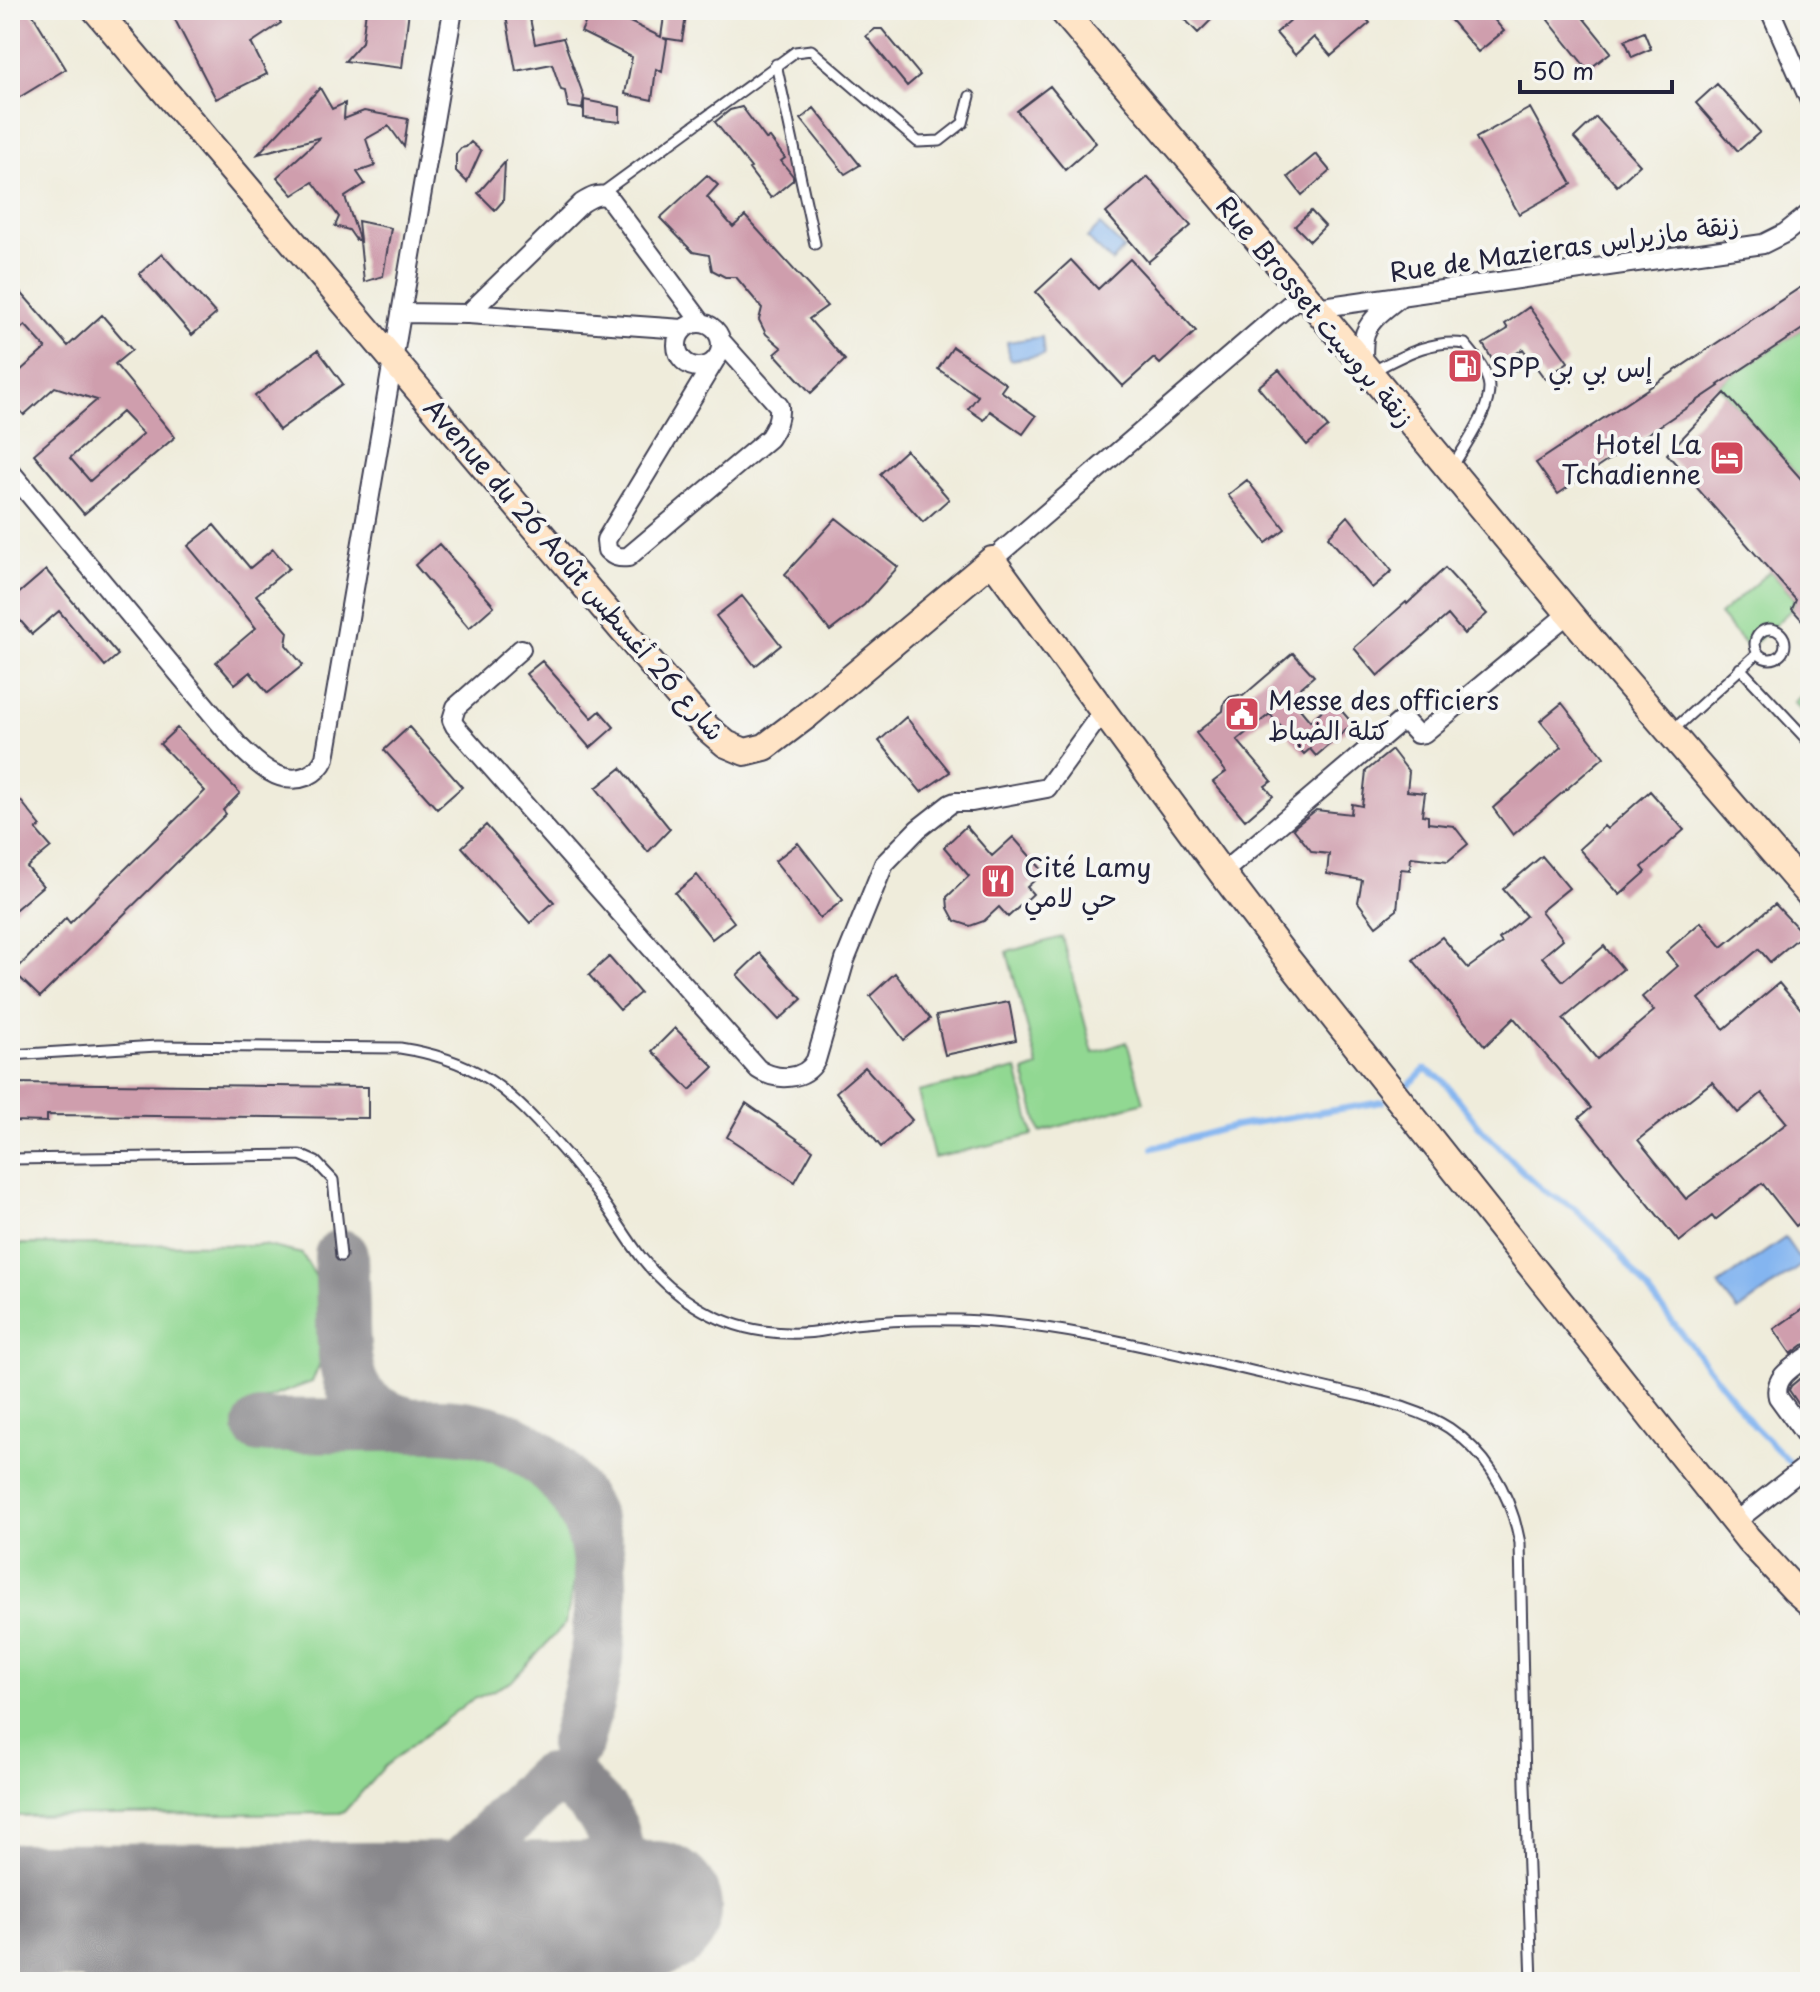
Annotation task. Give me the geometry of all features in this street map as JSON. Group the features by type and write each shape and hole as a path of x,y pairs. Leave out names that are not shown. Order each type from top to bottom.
{"street":[{"name":"Avenue du 26 Août شارع 26 أغسطس","path":"96,10 706,727 726,744 745,752 765,747 796,724 1309,301"},
{"path":"10,471 255,763 289,779 304,777 320,768 325,758 453,10"},
{"name":"Rue Brosset زنقة بروسيت","path":"1062,10 1810,895"},
{"path":"1770,10 1810,101"},
{"path":"468,314 582,203 600,195 608,197 701,322"},
{"name":"Rue de Mazieras زنقة مازيراس","path":"1309,301 1400,297 1763,244 1785,233 1810,213"},
{"path":"1366,369 1364,336 1375,318 1400,297"},
{"path":"401,313 468,314 683,329"},
{"path":"715,360 698,367 688,364 677,348 683,329 701,322 710,325 718,332 721,351 606,540 607,550 612,556 628,557 769,438 776,428 779,406 721,341"},
{"path":"992,560 1282,952 1735,1522 1810,1603"},
{"path":"1222,873 1401,721 1404,720 1417,734 1422,734 1569,613"},
{"path":"521,649 456,707 452,720 455,726 758,1069 766,1075 777,1077 799,1076 812,1068 845,960 884,864 918,829 950,804 1047,788 1103,711"},
{"path":"1810,1355 1783,1375 1777,1390 1778,1397 1810,1441"},
{"path":"1735,1522 1803,1469"}],"lane":[{"path":"600,195 795,52 811,50 918,142 940,141 963,123 970,96"},
{"path":"776,64 815,244"},
{"path":"1366,369 1412,351 1452,341 1465,344 1480,363 1489,384 1489,402 1450,471"},
{"path":"1670,732 1758,653"},
{"path":"1740,668 1810,743"},
{"path":"10,1055 157,1046 400,1048 422,1052 483,1075 522,1105 584,1175 655,1274 692,1304 734,1325 789,1333 923,1320 1036,1326 1399,1405 1435,1420 1467,1442 1492,1471 1511,1505 1520,1543 1532,1982"},
{"path":"10,1159 300,1155 316,1162 333,1180 341,1256"}],"green space":[{"path":"1810,324 1810,489 1718,385"},
{"path":"1770,571 1796,600 1792,609 1749,649 1719,615"},
{"path":"1810,688 1810,720 1794,702"},
{"path":"1062,937 1093,1053 1127,1042 1144,1102 1040,1132 1024,1072 1038,1067 1007,952"},
{"path":"1017,1069 1033,1135 934,1158 918,1092"},
{"path":"10,1244 264,1245 302,1254 324,1290 328,1344 312,1382 262,1400 259,1445 429,1444 500,1458 553,1491 579,1556 566,1623 511,1682 468,1702 385,1766 343,1813 10,1816"}],"water":[{"path":"1100,225 1124,248 1112,262 1087,238"},
{"path":"1042,337 1044,355 1010,360 1007,342"},
{"path":"1785,1238 1803,1264 1738,1311 1718,1285"}],"building":[{"path":"10,10 30,10 66,69 10,103"},
{"path":"170,10 273,10 281,23 251,43 267,74 216,99"},
{"path":"366,10 409,10 402,68 345,61 362,42"},
{"path":"591,10 605,10 661,37 665,10 687,10 682,41 663,38 667,40 662,72 656,69 652,100 625,94 632,57 581,32"},
{"path":"1176,10 1221,10 1198,33"},
{"path":"1302,10 1359,10 1370,23 1331,56 1314,37 1295,55 1276,33"},
{"path":"1442,10 1486,10 1504,31 1478,52"},
{"path":"1560,10 1577,10 1611,52 1588,70 1548,20"},
{"path":"529,13 535,44 563,38 584,97 582,109 568,107 565,91 561,90 552,64 516,71 506,16"},
{"path":"875,29 882,29 920,75 907,86 866,36"},
{"path":"1644,32 1651,49 1632,57 1625,40"},
{"path":"1717,84 1760,132 1738,151 1696,103"},
{"path":"1050,86 1096,143 1065,170 1017,111"},
{"path":"320,88 332,109 345,103 344,119 364,111 408,119 404,147 389,126 366,139 375,166 357,172 365,184 345,197 359,239 356,240 349,230 335,226 339,217 313,182 293,195 277,177 321,137 258,154"},
{"path":"584,100 620,107 620,122 584,118"},
{"path":"742,107 785,158 781,161 793,176 793,180 771,198 715,122 730,110"},
{"path":"814,108 860,165 845,174 801,119"},
{"path":"1530,108 1572,184 1519,214 1476,138"},
{"path":"1596,117 1640,165 1617,186 1574,138"},
{"path":"471,142 481,151 467,182 456,171 456,154"},
{"path":"1316,154 1330,171 1302,195 1288,177"},
{"path":"505,162 503,201 495,210 478,193"},
{"path":"707,175 718,185 707,197 733,227 745,216 827,306 809,319 845,360 811,393 775,354 782,348 766,334 759,320 762,308 736,277 725,277 712,270 709,255 693,252 660,218"},
{"path":"1148,177 1191,226 1148,262 1106,213"},
{"path":"1311,211 1325,226 1310,241 1295,226"},
{"path":"358,221 391,228 383,276 364,282"},
{"path":"162,254 216,314 192,335 139,274"},
{"path":"1130,259 1196,331 1160,364 1154,358 1123,386 1036,292 1071,260 1098,289"},
{"path":"10,280 68,346 102,315 132,350 115,364 175,437 84,514 34,454 97,400 55,387 24,415 10,399 10,380 46,348 25,325 10,338","holes":["122,412 143,434 90,481 70,458"]},
{"path":"1801,287 1810,301 1810,324 1558,494 1536,463"},
{"path":"1529,307 1568,362 1545,379 1523,349 1496,366 1483,344 1508,329 1505,324"},
{"path":"953,347 1006,384 1001,391 1036,416 1023,434 990,411 984,420 968,409 978,396 938,369"},
{"path":"318,350 343,384 279,430 255,396"},
{"path":"1279,370 1328,427 1307,445 1258,387"},
{"path":"1725,393 1810,489 1810,629 1792,609 1796,600 1667,454"},
{"path":"906,450 949,499 923,522 880,474"},
{"path":"1247,480 1285,529 1266,543 1228,495"},
{"path":"1348,516 1392,571 1372,588 1328,537"},
{"path":"836,518 898,567 864,605 830,631 785,574"},
{"path":"214,525 250,568 273,549 289,568 256,595 288,632 286,645 303,665 268,693 250,672 235,684 216,662 256,628 188,546"},
{"path":"439,544 494,606 469,628 415,565"},
{"path":"1445,568 1487,614 1464,634 1448,615 1378,676 1354,648"},
{"path":"46,570 118,655 105,666 59,611 32,634 10,609 10,601"},
{"path":"742,596 781,645 755,666 716,616"},
{"path":"1293,653 1314,676 1290,697 1310,721 1333,701 1353,724 1316,756 1310,749 1304,754 1270,714 1237,740 1272,781 1265,786 1273,796 1245,820 1213,782 1226,772 1196,733 1223,711 1224,703 1230,697 1243,696"},
{"path":"542,661 592,718 600,711 614,727 590,748 526,674"},
{"path":"1562,703 1604,757 1513,835 1493,808 1562,747 1540,721"},
{"path":"906,717 950,772 921,792 879,741"},
{"path":"409,727 462,787 437,809 384,750"},
{"path":"177,728 240,793 223,810 226,814 40,997 14,972 66,918 70,923 205,791 160,744"},
{"path":"1392,750 1409,772 1407,791 1425,793 1422,815 1428,816 1428,823 1454,826 1468,844 1448,861 1411,857 1410,870 1401,869 1397,910 1376,926 1358,902 1362,880 1327,874 1329,854 1312,852 1293,828 1316,810 1351,814 1352,804 1362,806 1366,771"},
{"path":"621,768 670,829 648,852 596,788"},
{"path":"1650,791 1684,830 1642,867 1646,872 1620,895 1579,849"},
{"path":"21,801 41,826 36,830 51,847 27,867 43,886 10,914 10,810"},
{"path":"486,825 554,902 530,923 462,847"},
{"name":"Cité Lamy حي لامي","path":"966,826 992,856 1013,837 1044,872 1027,887 1033,894 1008,917 999,907 984,921 970,926 955,921 948,908 947,897 969,876 944,847"},
{"path":"798,843 843,900 820,918 775,861"},
{"path":"1542,856 1569,888 1541,911 1563,939 1542,957 1563,981 1604,946 1623,969 1563,1019 1597,1059 1654,1011 1642,997 1678,966 1666,952 1701,922 1722,947 1775,904 1803,934 1770,962 1759,949 1699,999 1724,1029 1779,983 1810,1020 1810,1214 1796,1226 1762,1183 1715,1220 1712,1216 1679,1242 1579,1118 1591,1108 1514,1018 1485,1046 1413,960 1442,937 1468,968 1502,943 1499,939 1526,916 1503,889","holes":["1712,1082 1738,1113 1762,1093 1787,1123 1686,1199 1638,1140"]},
{"path":"697,875 734,922 712,939 675,893"},
{"path":"760,953 802,999 779,1020 737,975"},
{"path":"609,957 640,993 620,1010 589,975"},
{"path":"895,973 930,1019 904,1040 870,996"},
{"path":"1009,1002 1016,1040 945,1055 936,1016"},
{"path":"675,1028 714,1067 690,1090 652,1051"},
{"path":"865,1067 912,1120 881,1147 836,1092"},
{"path":"10,1083 368,1087 368,1118 47,1115 47,1122 10,1121"},
{"path":"746,1103 813,1150 795,1182 727,1137"},
{"path":"1810,1304 1810,1343 1791,1354 1774,1329"},
{"path":"1810,1370 1810,1421 1789,1390"}],"waterway":[{"path":"1410,1084 1425,1069 1442,1079 1477,1124 1520,1169 1544,1191 1574,1208 1610,1242 1754,1426 1810,1483"},
{"path":"1153,1148 1235,1126 1383,1102"}],"taxiway":[{"path":"341,1256 344,1344 349,1377 364,1402 392,1419 412,1425"},
{"path":"260,1426 463,1427 517,1444 554,1471 582,1507 591,1528 599,1563 600,1611 596,1659 576,1744"},
{"path":"448,1910 471,1934 492,1947 519,1952 545,1952 573,1944 594,1928 607,1909 618,1856 612,1830 601,1811 576,1786 559,1779 549,1780 450,1876 432,1889 408,1900 326,1910 382,1921 436,1939 469,1957 497,1982"},
{"path":"10,1914 43,1922 72,1936 98,1956 120,1982"}],"runway":[{"path":"10,1911 654,1909"}],"place":[{"name":"SPP إس بي بي","path":"1465,366"},
{"name":"Hotel La Tchadienne","path":"1727,458"},
{"name":"Messe des officiers كتلة الضباط","path":"1242,714"},
{"name":"Cité Lamy حي لامي","path":"998,881"}]}
